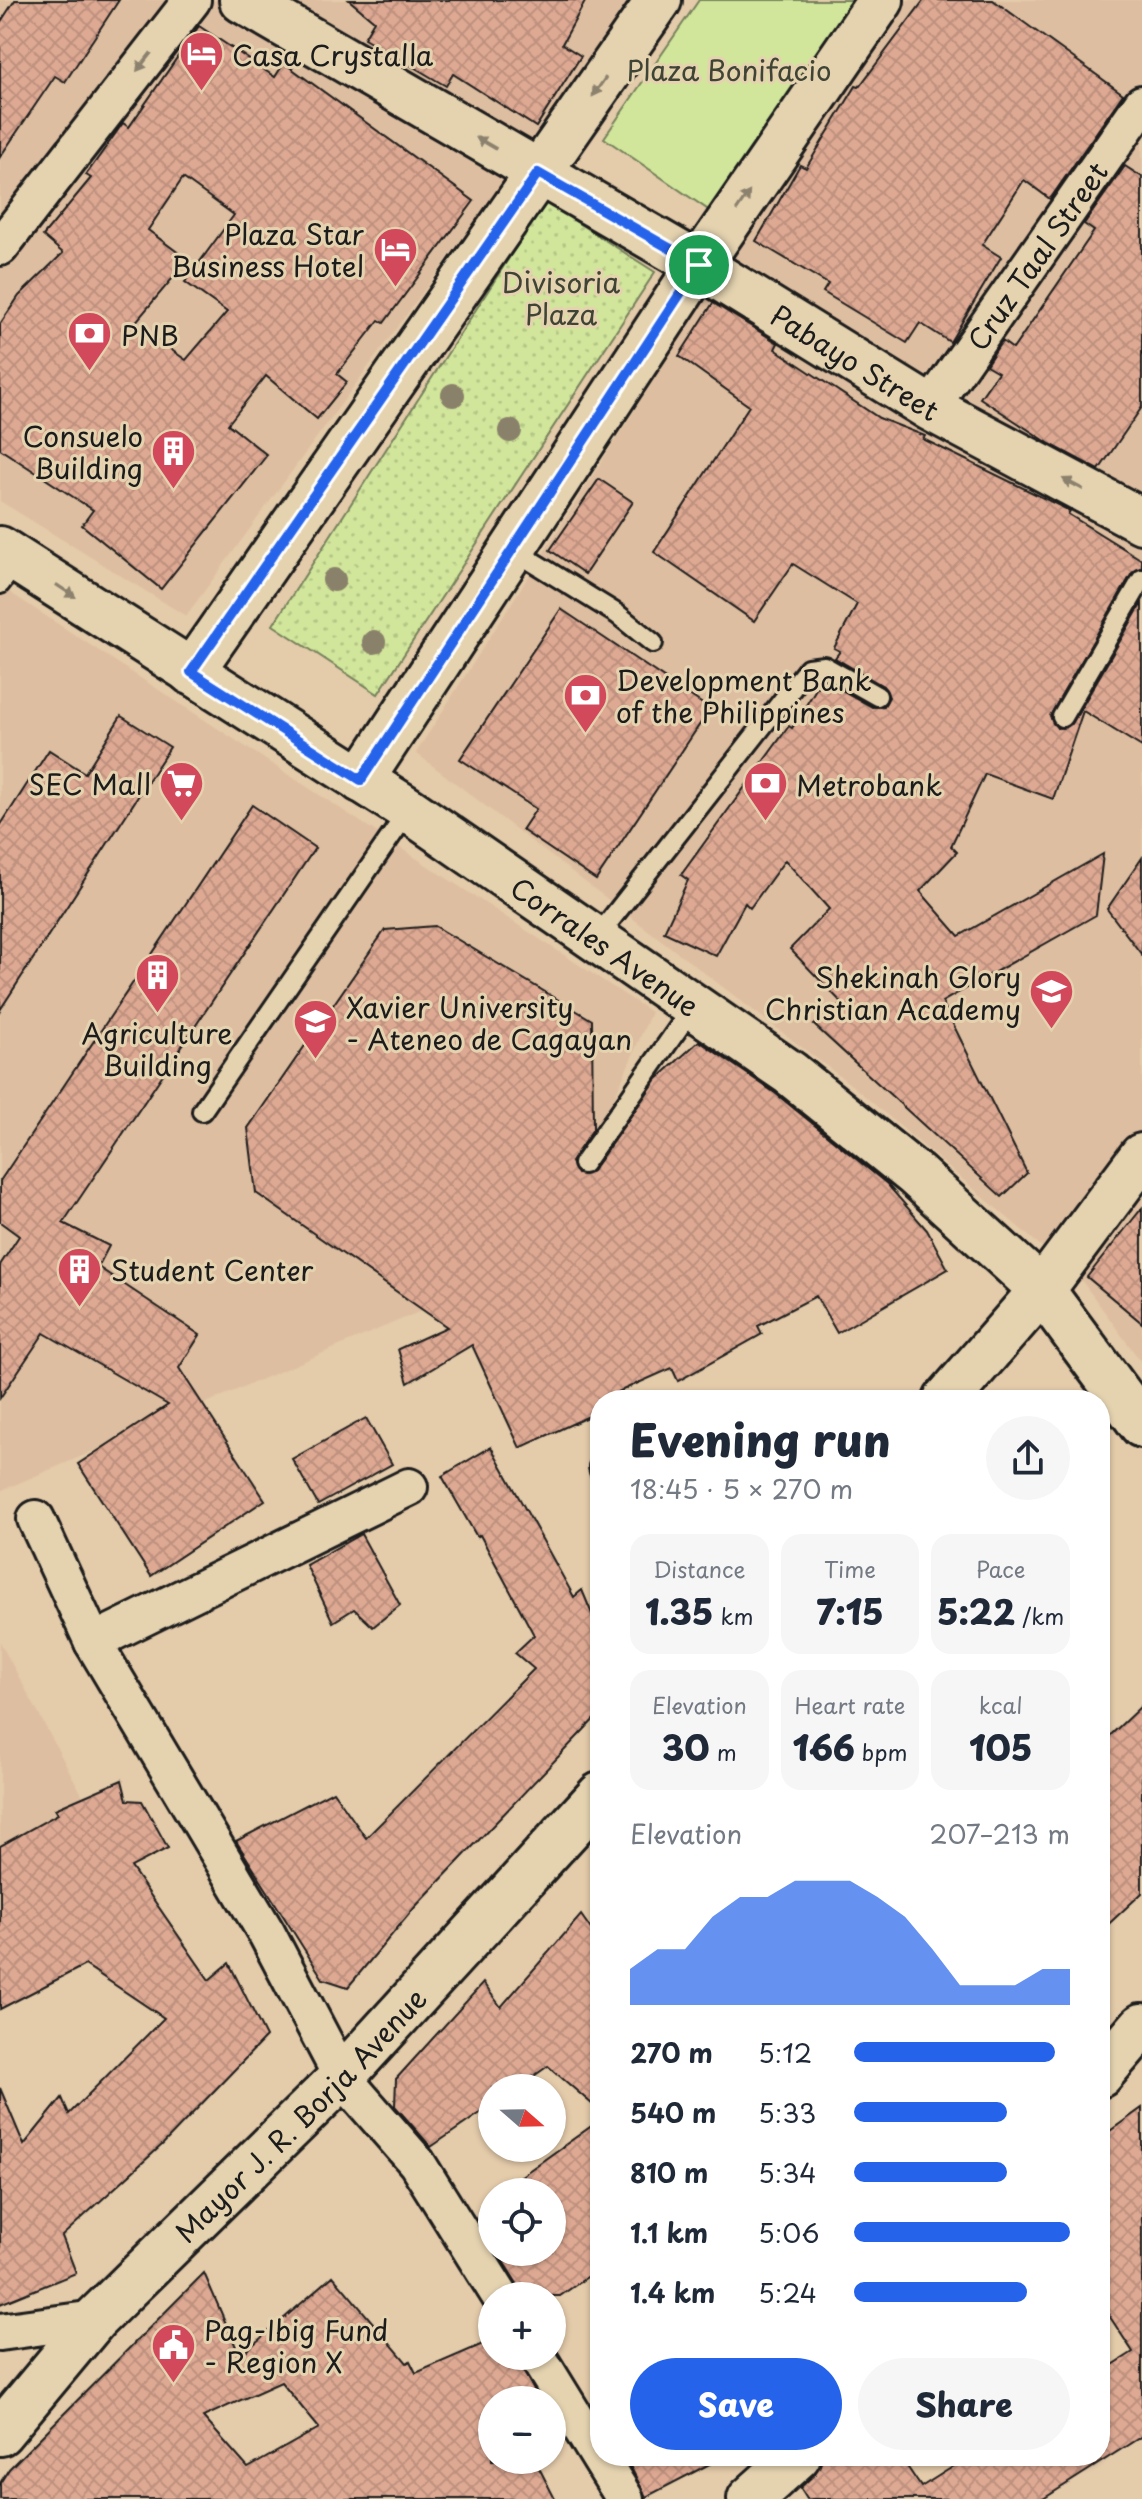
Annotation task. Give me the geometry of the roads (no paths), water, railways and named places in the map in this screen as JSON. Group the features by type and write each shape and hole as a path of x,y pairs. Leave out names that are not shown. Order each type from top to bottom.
{"street":[{"path":"0,247 192,0"},
{"name":"Pabayo Street","path":"242,0 699,265 930,408 1142,521"},
{"path":"191,672 659,0"},
{"path":"361,780 699,265 881,0"},
{"name":"Cruz Taal Street","path":"930,408 1142,104"},
{"name":"Corrales Avenue","path":"6,564 191,672 409,810 695,1004 790,1073 904,1166 1042,1290 1142,1425"},
{"path":"955,1390 1042,1290 1142,1156"},
{"path":"93,1642 409,1487"},
{"path":"36,1519 93,1642 267,1934 342,2077 417,2163 491,2282"},
{"name":"Mayor J. R. Borja Avenue","path":"0,2433 95,2319 342,2077 590,1806"},
{"path":"1110,2063 1142,2026"},
{"path":"0,2332 95,2319"},
{"path":"546,2370 590,2442"},
{"path":"605,2466 625,2499"},
{"path":"750,2499 787,2466"}],"lane":[{"path":"512,549 617,614 653,643"},
{"path":"1062,717 1142,579"},
{"path":"597,937 808,668 824,666 877,696"},
{"path":"202,1111 409,810"},
{"path":"583,1164 695,1004"}],"place":[{"name":"Casa Crystalla","path":"201,93"},
{"name":"Plaza Star Business Hotel","path":"395,288"},
{"name":"PNB","path":"90,373"},
{"name":"Consuelo Building","path":"174,490"},
{"name":"Development Bank of the Philippines","path":"585,734"},
{"name":"SEC Mall","path":"182,822"},
{"name":"Metrobank","path":"765,823"},
{"name":"Agriculture Building","path":"157,1014"},
{"name":"Shekinah Glory Christian Academy","path":"1052,1031"},
{"name":"Xavier University - Ateneo de Cagayan","path":"315,1061"},
{"name":"Student Center","path":"80,1308"},
{"name":"Pag-Ibig Fund - Region X","path":"173,2384"}],"park label":[{"name":"Plaza Bonifacio","path":"729,69"},
{"name":"Divisoria Plaza","path":"561,297"}]}
